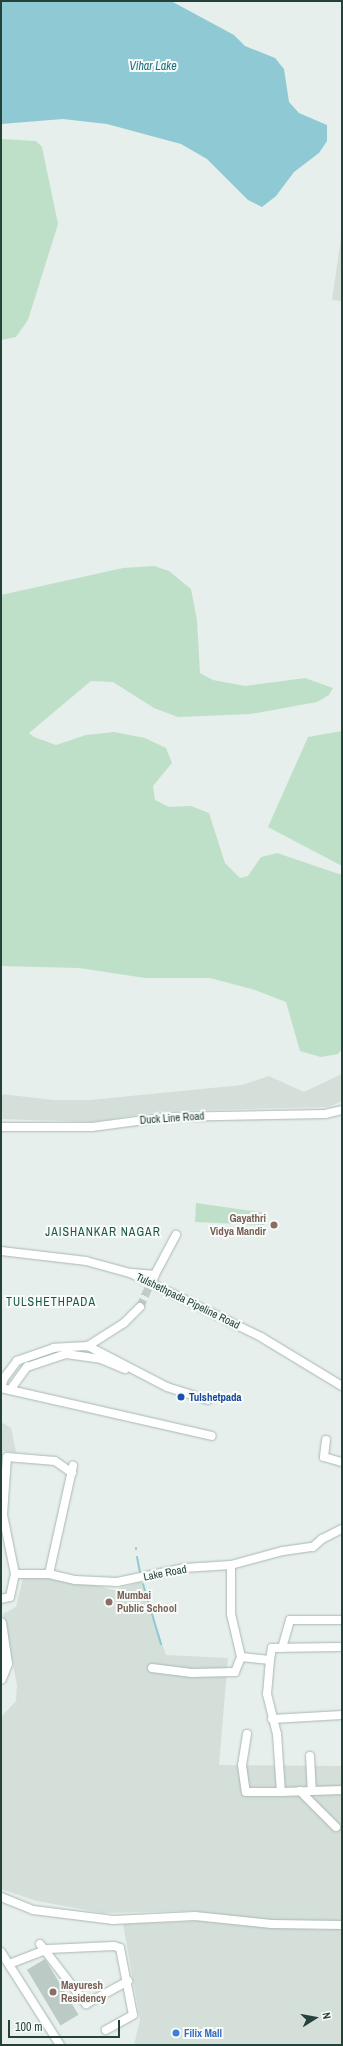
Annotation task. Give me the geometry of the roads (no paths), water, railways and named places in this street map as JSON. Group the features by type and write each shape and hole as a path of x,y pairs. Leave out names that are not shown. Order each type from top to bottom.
{"street":[{"name":"Duck Line Road","path":"1,1127 92,1127 167,1117 325,1114 342,1110"},
{"path":"130,1273 154,1276 176,1235"},
{"name":"Tulshethpada Pipeline Road","path":"1,1251 22,1251 86,1261 130,1273 262,1338 342,1386"},
{"path":"140,1307 124,1323 88,1346 54,1348 17,1361 4,1378 1,1388 212,1436"},
{"path":"88,1346 168,1387 208,1400"},
{"path":"10,1390 27,1367 66,1354 101,1359 125,1370"},
{"path":"326,1440 324,1457 342,1462"},
{"path":"1,1599 10,1597 15,1574 3,1515 7,1457 55,1461 72,1470 50,1574"},
{"name":"Lake Road","path":"15,1574 50,1574 75,1580 117,1582 184,1568 231,1565 283,1551 313,1547 322,1539 342,1529"},
{"path":"152,1668 192,1673 235,1672 241,1657 232,1614 231,1565"},
{"path":"282,1648 290,1620 342,1620"},
{"path":"1,1623 7,1664 1,1679"},
{"path":"281,1792 277,1734 272,1719 267,1694 272,1648 339,1647"},
{"path":"241,1657 270,1660"},
{"path":"272,1719 342,1715"},
{"path":"247,1734 242,1766 246,1792 342,1790"},
{"path":"310,1756 312,1790"},
{"path":"300,1791 336,1827"},
{"path":"1,1897 33,1910 113,1920 195,1916 272,1924 342,1925"},
{"path":"9,1964 42,1947 114,1946 120,1948 128,1981 133,2015 106,2030"},
{"path":"42,1947 86,2004 128,1981"},
{"path":"2,1955 60,2045"}],"water":[{"name":"Vihar Lake","path":"1,1 171,1 234,35 245,46 275,58 284,69 289,102 299,113 327,125 327,141 319,153 294,172 276,196 262,207 248,200 207,159 181,144 107,124 63,119 1,124"}],"waterway":[{"path":"137,1557 140,1572"},
{"path":"143,1584 161,1644"}],"tunnel":[{"path":"140,1307 153,1278"}],"place":[{"name":"Gayathri Vidya Mandir","path":"274,1225"},
{"name":"Tulshetpada","path":"181,1397"},
{"name":"Mumbai Public School","path":"109,1602"},
{"name":"Mayuresh Residency","path":"53,1992"},
{"name":"Filix Mall","path":"176,2033"}],"district":[{"name":"JAISHANKAR NAGAR","path":"103,1233"},
{"name":"TULSHETHPADA","path":"51,1303"}]}
